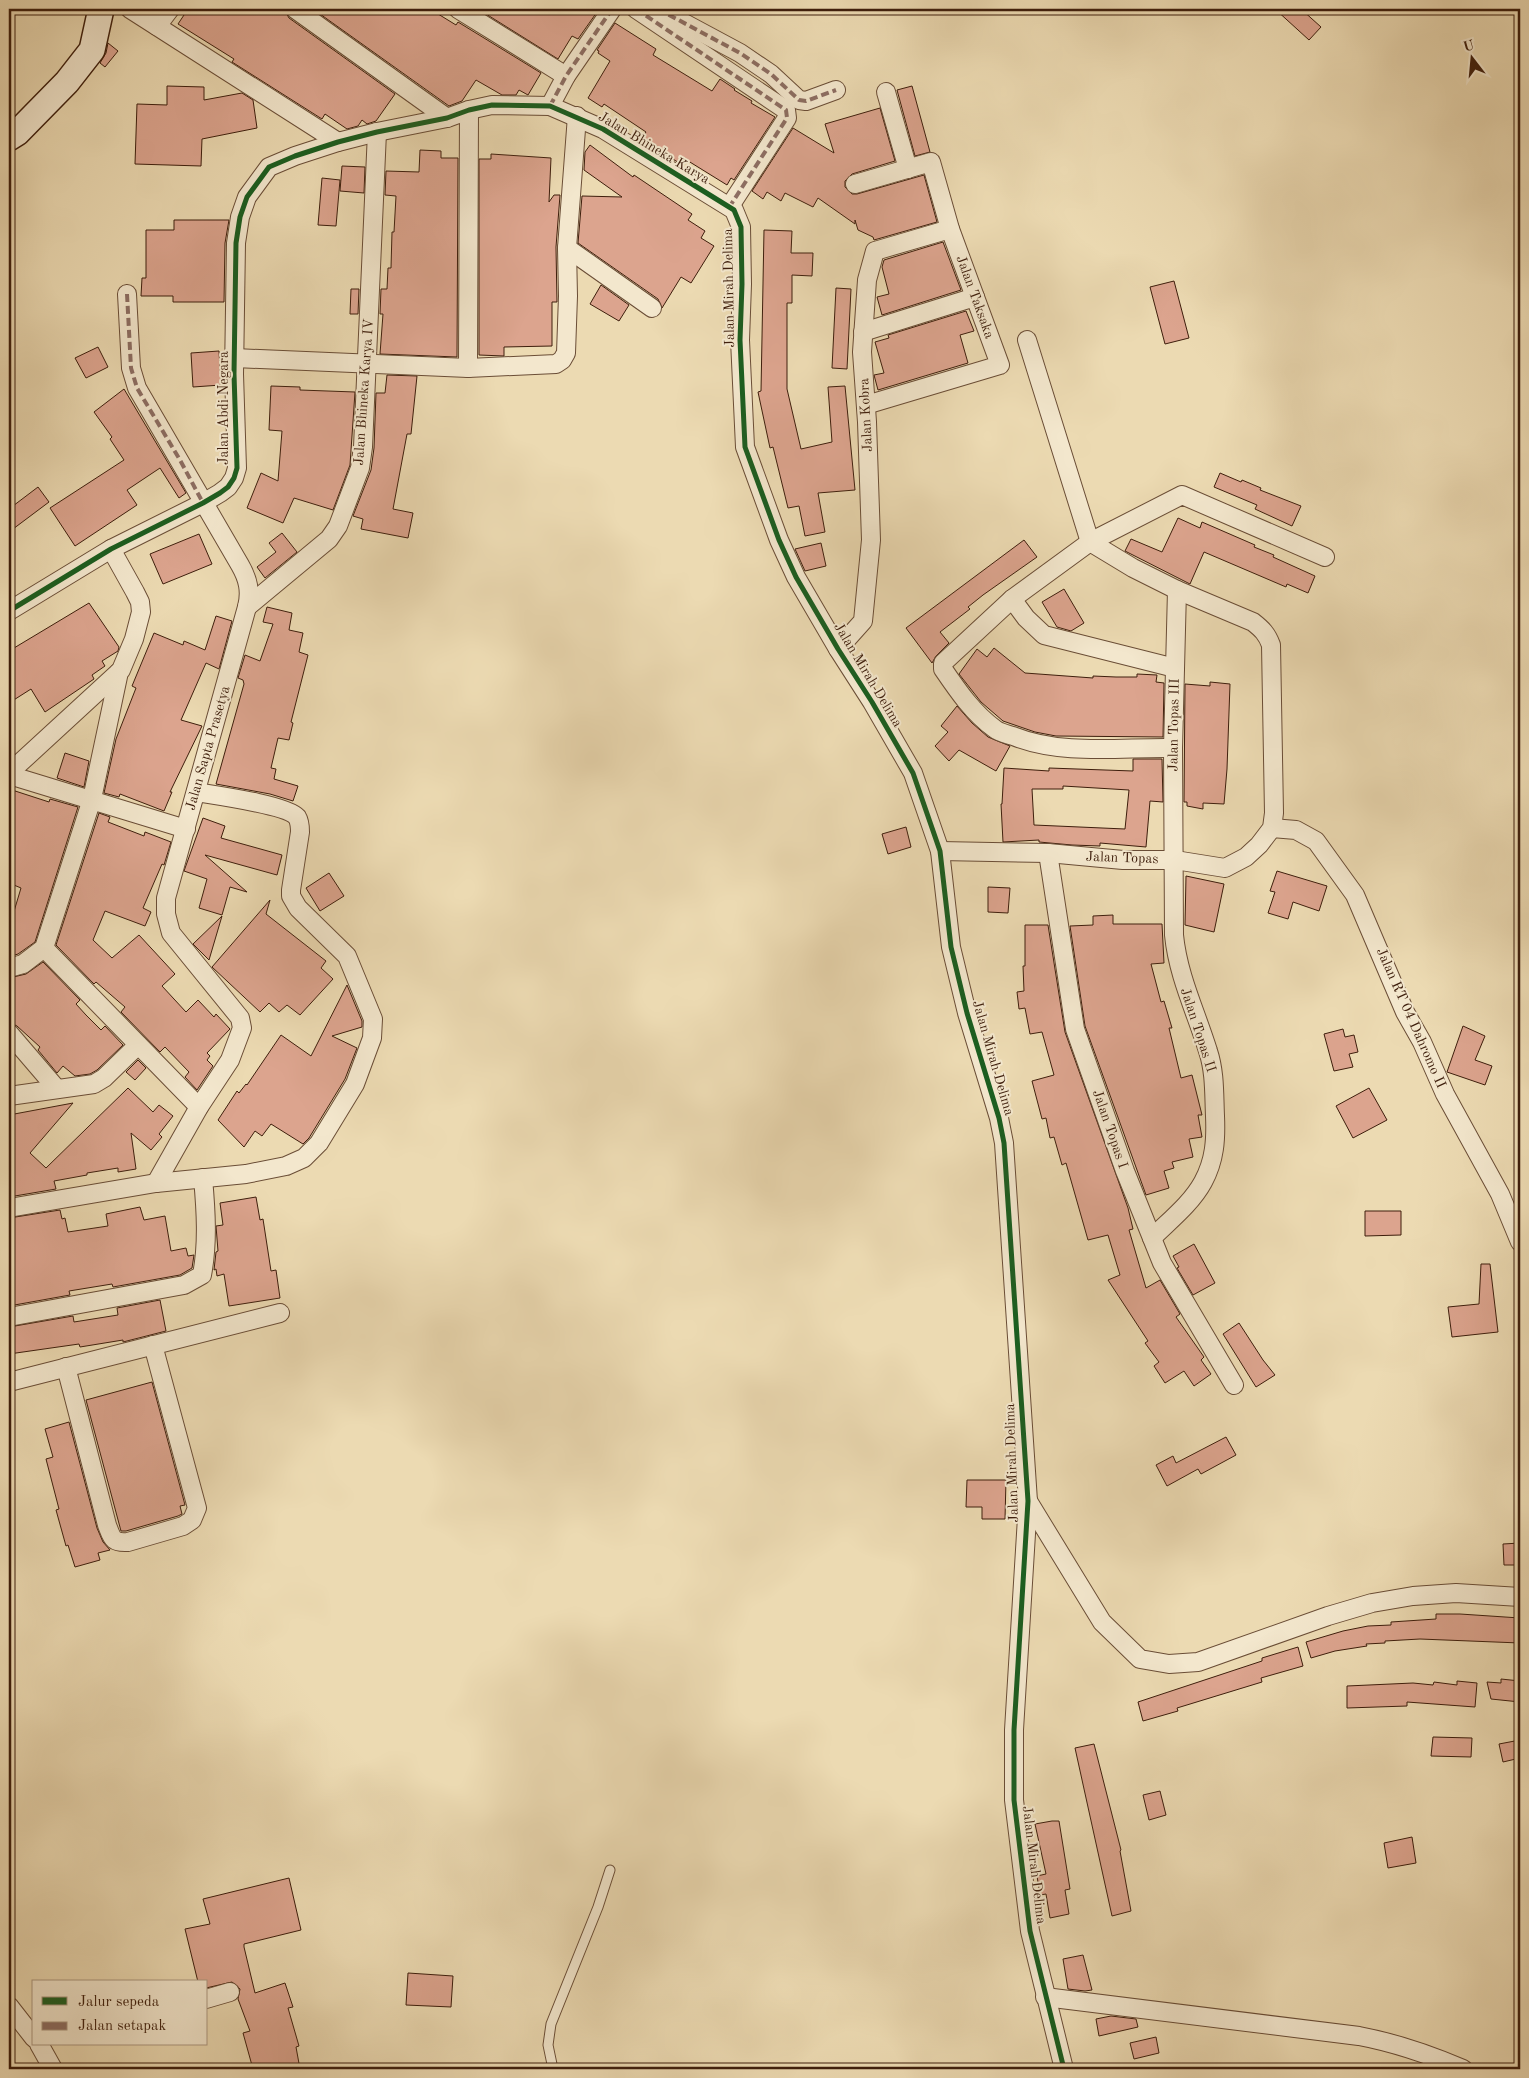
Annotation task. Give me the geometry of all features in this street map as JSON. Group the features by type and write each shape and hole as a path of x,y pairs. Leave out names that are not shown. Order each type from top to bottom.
{"street":[{"path":"9,138 67,82 92,50 101,9"},
{"path":"130,9 338,142"},
{"path":"157,26 170,9"},
{"path":"295,9 446,118"},
{"path":"458,9 566,76"},
{"path":"550,106 566,76 612,9"},
{"path":"636,9 786,110 787,118 734,211"},
{"path":"658,9 740,53 771,74 799,100 806,101 836,90"},
{"path":"855,184 908,169 886,92"},
{"name":"Jalan Bhineka Karya","path":"377,132 446,118 492,105 550,106 577,116 603,129 734,211"},
{"path":"468,368 469,110"},
{"path":"235,358 468,368 556,364 562,360 566,353 567,248 577,116"},
{"name":"Jalan Abdi Negara","path":"9,611 111,549 203,503 228,487 234,478 237,468 235,358 236,243 240,217 247,198 269,167 338,142 377,132"},
{"name":"Jalan Bhineka Karya IV","path":"247,606 329,540 338,526 360,468 363,446 377,132"},
{"name":"Jalan Taksaka","path":"866,405 1000,365 950,229 931,162 908,169"},
{"name":"Jalan Mirah Delima","path":"734,211 741,227 742,284 740,340 744,447 779,540 796,577 913,773 940,851 951,947 999,1118 1004,1143 1028,1501 1014,1730 1014,1800 1030,1932 1064,2069"},
{"name":"Jalan Kobra","path":"838,649 863,621 871,540 862,352 867,280 875,251 950,229"},
{"path":"567,248 652,308"},
{"name":"Jalan Sapta Prasetya","path":"127,294 131,368 137,388 245,573 249,592 247,606 166,898 167,922 171,933 240,1018 242,1028 230,1060 199,1107 156,1183"},
{"path":"863,332 975,297"},
{"path":"1027,340 1090,542 1133,568 1177,590 1253,622 1268,637 1271,644 1273,820"},
{"path":"1172,748 1089,749 1051,747 1025,741 997,730 970,707 943,669 943,663 1012,599 1090,542 1182,495 1325,557"},
{"path":"9,968 24,964 44,948 92,799 119,672 134,639 141,612 140,602 111,549"},
{"name":"Jalan Topas III","path":"1174,860 1172,748 1177,590"},
{"path":"1012,599 1026,618 1044,635 1175,668"},
{"path":"9,774 119,672"},
{"path":"9,774 186,829"},
{"path":"9,1208 156,1183 246,1174 286,1166 304,1158 319,1143 355,1084 372,1038 373,1019 347,956 298,908 291,896 300,823 296,816 277,807 196,792"},
{"name":"Jalan Topas","path":"940,851 1048,853 1123,860 1174,860 1225,868 1246,857 1259,845 1273,820"},
{"name":"Jalan RT 04 Dahromo II","path":"1273,820 1316,841 1356,895 1405,1012 1422,1042 1445,1094 1500,1194 1520,1242"},
{"name":"Jalan Topas I","path":"1048,853 1075,1029 1125,1171 1162,1263 1234,1385"},
{"name":"Jalan Topas II","path":"1152,1238 1184,1207 1202,1183 1211,1164 1216,1141 1214,1077 1208,1052 1182,981 1176,957 1174,935 1174,860"},
{"path":"44,948 199,1107"},
{"path":"9,1034 57,1089"},
{"path":"9,1096 94,1084 104,1078 138,1045"},
{"path":"9,1317 184,1285 194,1281 202,1275 205,1254 206,1212 203,1178"},
{"path":"9,1382 280,1313"},
{"path":"66,1367 107,1525 115,1540 128,1542 183,1526 192,1520 197,1508 153,1345"},
{"path":"1028,1501 1102,1622 1140,1659 1169,1664 1198,1662 1328,1616 1372,1603 1413,1596 1456,1593 1520,1597"},
{"path":"208,1998 230,1992"},
{"path":"1045,1997 1358,2036 1424,2052 1463,2069"},
{"path":"9,2006 32,2035"},
{"path":"40,2046 53,2069"}],"lane":[{"path":"553,2069 548,2045 551,2024 598,1907 610,1870"}],"building":[{"path":"188,9 284,9 289,18 395,94 376,121 367,124 362,120 358,126 347,129 325,114 322,119 232,62 234,59 178,24"},
{"path":"313,9 430,9 456,25 458,22 541,73 528,95 519,90 516,95 502,95 476,80 462,101 449,106"},
{"path":"478,9 592,9 597,12 578,39 572,36 558,59"},
{"path":"1275,9 1301,9 1321,27 1309,40"},
{"path":"615,23 656,49 653,55 712,91 720,79 752,101 751,103 775,117 734,180 731,178 727,185 685,159 681,164 641,139 646,132 604,104 602,107 588,98 610,61 598,53 599,51 597,50"},
{"path":"108,43 118,51 105,67 100,63 106,53"},
{"path":"167,86 204,87 204,100 242,93 253,100 257,128 202,139 201,166 135,164 137,104 167,105"},
{"path":"912,86 930,152 915,156 897,90"},
{"path":"880,108 895,161 852,174 845,181 845,187 852,194 857,194 924,175 937,222 874,240 873,237 858,230 855,220 855,224 818,198 813,207 785,193 781,201 767,192 763,199 752,191 793,128 834,153 825,124"},
{"path":"590,145 633,177 634,175 692,214 688,220 705,231 701,238 714,246 691,283 681,277 662,308 658,299 578,243 582,196 622,197 584,170 585,152"},
{"path":"420,150 441,151 441,158 458,158 457,357 380,354 383,314 380,314 381,289 387,289 388,268 391,268 396,196 385,195 386,171 419,172"},
{"path":"491,154 551,158 549,202 554,195 560,195 556,247 557,302 552,302 552,346 504,347 504,356 479,355 479,159 491,159"},
{"path":"342,166 365,167 364,193 340,191"},
{"path":"322,178 340,180 336,226 318,225"},
{"path":"174,220 229,220 225,243 224,302 173,302 173,296 141,296 142,278 146,278 146,230 174,230"},
{"path":"764,230 792,231 791,253 813,253 812,276 792,275 792,303 787,303 787,389 801,449 832,442 828,387 845,386 855,490 818,493 825,532 805,536 799,506 788,508 773,447 770,448 758,392 761,391"},
{"path":"943,242 961,290 882,315 877,297 889,294 882,267 884,260"},
{"path":"1174,281 1189,338 1165,344 1150,287"},
{"path":"601,285 629,305 619,321 590,304"},
{"path":"836,288 851,289 847,369 832,368"},
{"path":"351,289 359,289 358,314 350,314"},
{"path":"966,311 974,331 960,335 968,363 878,390 874,375 884,373 875,342 889,338 888,335"},
{"path":"98,347 108,367 86,378 75,358"},
{"path":"219,351 221,385 193,387 191,353"},
{"path":"387,375 417,376 411,434 407,434 393,509 413,513 408,538 361,529 363,519 353,516 371,470 374,448 376,393 385,393"},
{"path":"271,386 300,387 300,390 355,392 350,465 333,510 294,498 283,523 247,508 261,473 278,481 282,431 269,430"},
{"path":"124,389 186,493 179,498 160,468 127,490 137,505 75,546 50,508 124,460 110,439 112,437 94,412"},
{"path":"1220,473 1241,482 1242,480 1261,488 1260,490 1301,506 1292,526 1255,509 1257,505 1214,487"},
{"path":"38,487 49,502 9,532 9,509"},
{"path":"1178,518 1200,528 1202,522 1255,545 1254,547 1274,555 1273,557 1315,576 1308,593 1287,584 1286,587 1204,552 1190,584 1125,551 1131,539 1162,552"},
{"path":"282,533 297,552 265,578 257,567 276,552 269,543"},
{"path":"199,534 212,564 163,584 150,554"},
{"path":"1024,540 1037,557 983,595 968,607 970,609 940,632 949,643 932,663 906,628"},
{"path":"821,543 826,566 805,571 795,549"},
{"path":"1064,589 1084,623 1071,631 1057,627 1042,602"},
{"path":"89,603 119,647 118,651 102,661 105,666 92,675 94,679 45,712 31,689 9,703 9,651"},
{"path":"267,607 292,613 289,630 303,633 299,652 308,655 291,722 293,723 289,740 278,738 271,768 276,769 274,779 298,786 293,801 270,794 216,784 244,684 243,680 238,678 245,655 260,661 273,624 263,622"},
{"path":"216,616 232,621 219,669 206,663 181,720 202,726 170,792 172,792 164,811 120,794 119,797 104,793 116,739 136,688 132,686 154,633 183,645 184,641 205,650"},
{"path":"994,648 1025,673 1093,678 1093,676 1137,677 1137,674 1157,675 1156,682 1164,683 1163,737 1056,736 1035,732 1003,721 981,702 959,674 977,649 987,657"},
{"path":"1210,682 1230,684 1227,769 1224,804 1203,803 1203,809 1187,806 1187,802 1184,802 1185,684 1210,686"},
{"path":"957,706 988,737 1010,746 996,771 959,750 949,761 935,746 948,732 941,726"},
{"path":"65,753 89,761 84,787 57,778"},
{"path":"1133,759 1162,759 1163,802 1150,801 1146,847 1100,843 1100,846 1072,845 1039,842 1039,840 1003,842 1001,804 1004,768 1049,771 1049,768 1133,771","holes":["1063,786 1129,790 1125,829 1034,825 1032,789 1063,789"]},
{"path":"9,789 49,802 50,799 78,807 35,942 18,954 9,957 9,928 21,888 9,883"},
{"path":"99,813 110,817 108,822 144,836 145,832 171,842 164,865 162,864 143,908 151,912 145,926 105,911 93,940 112,958 139,935 175,974 162,986 186,1012 198,1000 214,1017 216,1014 230,1029 207,1053 210,1056 207,1060 213,1066 197,1090 185,1077 189,1072 165,1047 160,1052 121,1012 125,1007 96,982 94,984 56,945"},
{"path":"203,818 225,826 221,838 282,855 277,875 205,855 247,892 230,887 222,915 199,908 207,879 184,871"},
{"path":"906,827 911,847 888,854 882,834"},
{"path":"1277,871 1327,886 1319,911 1293,902 1288,919 1268,913 1275,892 1270,891"},
{"path":"329,873 344,896 320,911 306,888"},
{"path":"1186,876 1224,884 1214,932 1185,925"},
{"path":"988,887 1010,888 1008,913 988,912"},
{"path":"270,900 266,914 326,961 321,968 333,979 300,1015 287,1005 279,1012 269,1003 260,1012 212,967"},
{"path":"1113,915 1113,924 1162,924 1164,963 1151,964 1161,1002 1164,1001 1172,1028 1169,1028 1181,1078 1192,1075 1202,1115 1198,1115 1202,1137 1189,1139 1193,1157 1172,1162 1174,1168 1164,1171 1169,1188 1146,1195 1085,1026 1070,926 1093,925 1093,916"},
{"path":"222,916 209,960 193,944"},
{"path":"1025,925 1048,925 1065,1032 1128,1208 1133,1229 1129,1230 1146,1288 1160,1280 1180,1314 1176,1317 1204,1357 1201,1360 1211,1374 1194,1386 1184,1371 1165,1383 1154,1366 1159,1362 1145,1343 1148,1341 1108,1280 1120,1275 1108,1235 1088,1240 1066,1163 1062,1165 1054,1137 1050,1138 1046,1118 1042,1119 1032,1081 1054,1075 1042,1032 1030,1034 1025,1008 1019,1009 1017,992 1024,991"},
{"path":"43,962 80,1000 76,1004 86,1015 101,1030 105,1026 123,1045 97,1070 90,1074 75,1076 63,1066 57,1073 38,1050 40,1047 17,1026 9,1022 9,978 26,974"},
{"path":"347,985 362,1021 362,1027 332,1036 357,1048 345,1079 309,1138 303,1144 271,1124 262,1136 255,1131 244,1147 218,1120 237,1091 239,1093 247,1085 281,1035 311,1056"},
{"path":"1463,1026 1485,1036 1475,1060 1492,1066 1485,1085 1447,1072"},
{"path":"1343,1029 1345,1037 1354,1035 1358,1052 1349,1054 1353,1067 1334,1071 1324,1034"},
{"path":"138,1060 146,1068 135,1080 126,1072"},
{"path":"128,1088 153,1112 159,1105 173,1116 159,1134 162,1137 151,1150 131,1133 136,1169 118,1172 118,1168 87,1173 87,1175 54,1181 56,1189 9,1197 9,1115 73,1103 30,1153 46,1168"},
{"path":"1369,1088 1387,1120 1353,1138 1336,1106"},
{"path":"256,1197 260,1220 263,1219 271,1271 276,1270 280,1298 229,1306 224,1274 217,1276 216,1269 214,1270 216,1252 218,1251 216,1226 223,1225 220,1203"},
{"path":"140,1207 144,1220 165,1216 171,1251 186,1248 188,1256 194,1255 192,1268 180,1275 113,1287 112,1284 69,1291 70,1295 9,1306 9,1218 60,1210 62,1219 65,1218 68,1232 108,1226 106,1214"},
{"path":"1365,1211 1401,1211 1401,1235 1365,1236"},
{"path":"1194,1244 1215,1283 1193,1295 1177,1268 1179,1267 1173,1256"},
{"path":"1481,1264 1490,1264 1498,1332 1452,1337 1448,1307 1479,1304"},
{"path":"160,1300 166,1331 123,1342 123,1340 80,1347 79,1344 9,1354 9,1327 73,1316 74,1322 118,1315 117,1308"},
{"path":"1239,1323 1275,1375 1256,1387 1223,1334"},
{"path":"152,1382 185,1505 180,1506 182,1514 178,1516 121,1531 86,1400"},
{"path":"69,1422 97,1528 103,1542 110,1550 98,1553 100,1560 75,1567 68,1545 66,1546 56,1510 59,1509 46,1459 53,1457 45,1429"},
{"path":"1226,1437 1236,1455 1201,1474 1198,1469 1167,1486 1156,1465 1173,1456 1176,1463"},
{"path":"967,1480 1006,1480 1005,1519 982,1519 982,1507 966,1507"},
{"path":"1520,1543 1520,1565 1504,1565 1503,1544"},
{"path":"1436,1614 1520,1618 1520,1643 1420,1639 1385,1641 1385,1643 1366,1644 1367,1646 1335,1651 1311,1658 1306,1642 1368,1626 1391,1625 1391,1622 1436,1619"},
{"path":"1298,1647 1303,1666 1261,1678 1262,1682 1177,1708 1178,1711 1143,1721 1138,1702 1262,1661 1262,1658"},
{"path":"1501,1679 1520,1681 1520,1702 1491,1699 1487,1682 1501,1683"},
{"path":"1457,1681 1477,1683 1475,1707 1407,1702 1407,1706 1347,1708 1347,1686 1413,1683 1433,1685 1434,1682 1457,1685"},
{"path":"1433,1737 1472,1738 1471,1757 1431,1756"},
{"path":"1520,1740 1520,1758 1503,1762 1499,1744"},
{"path":"1094,1744 1121,1850 1131,1911 1112,1916 1075,1748"},
{"path":"1160,1791 1166,1815 1149,1820 1143,1795"},
{"path":"1059,1821 1070,1889 1065,1890 1069,1914 1050,1918 1046,1894 1040,1895 1037,1876 1046,1874 1035,1824"},
{"path":"1412,1837 1416,1863 1388,1868 1384,1843"},
{"path":"289,1878 301,1930 244,1944 244,1947 255,1993 285,1983 293,2007 288,2008 299,2046 296,2047 300,2069 253,2069 243,2033 250,2031 238,1999 240,1989 232,1982 208,1988 208,1980 198,1980 185,1929 210,1924 203,1899"},
{"path":"1083,1955 1092,1990 1068,1989 1063,1959"},
{"path":"408,1973 453,1976 451,2007 406,2005"},
{"path":"1111,2016 1136,2019 1138,2027 1099,2036 1096,2019"},
{"path":"1156,2037 1159,2053 1134,2059 1130,2043"}],"marked path":[{"path":"550,106 566,76 612,9"},
{"path":"636,9 786,110 787,118 730,206"},
{"path":"658,9 740,53 771,74 799,100 806,101 836,90"},
{"path":"127,294 131,368 137,388 203,503"}],"cycle path":[{"path":"9,611 111,549 220,493 228,487 234,478 237,468 234,374 236,243 240,217 247,197 269,167 338,142 447,118 469,110 492,105 550,106 603,129 734,210 741,227 742,284 740,340 745,447 779,540 796,577 913,773 940,851 951,947 967,1013 999,1118 1004,1143 1028,1501 1014,1730 1014,1800 1030,1931 1064,2069"}]}
